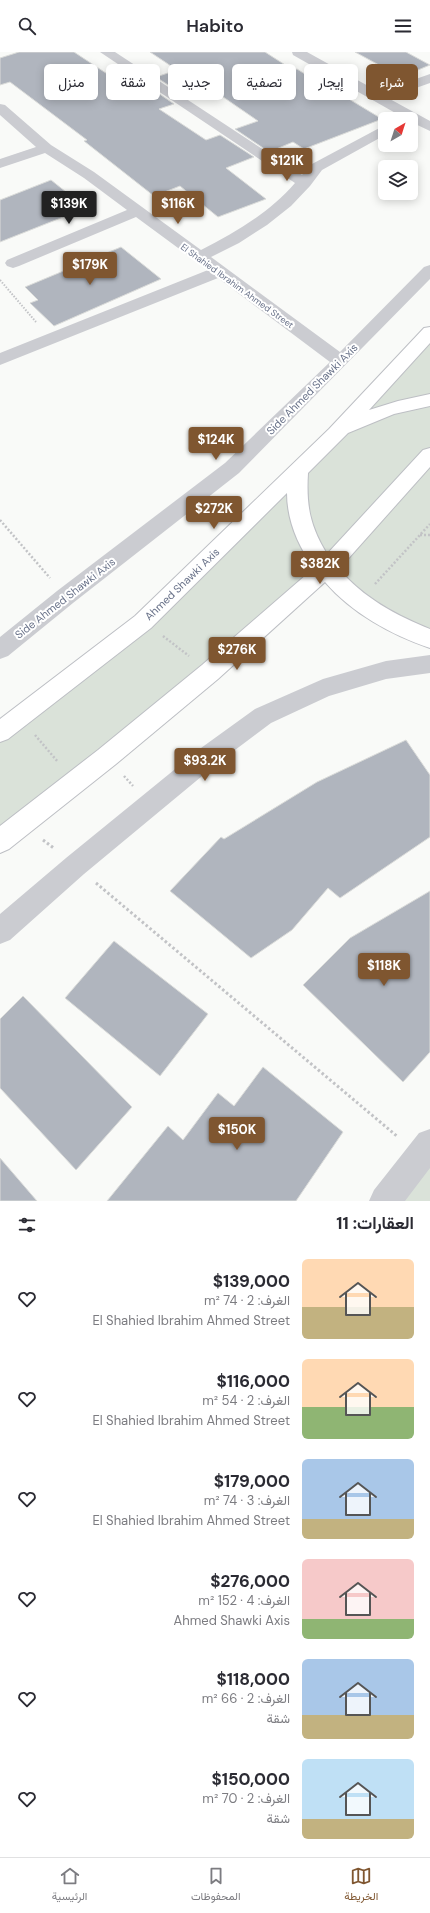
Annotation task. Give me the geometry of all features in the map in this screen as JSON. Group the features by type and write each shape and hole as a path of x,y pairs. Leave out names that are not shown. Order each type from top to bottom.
{"main road":[{"name":"Ahmed Shawki Axis","path":"0,732 143,622 336,434 430,332"},
{"path":"336,434 366,416 402,404 430,400"},
{"path":"0,841 107,757 210,672 326,569 430,455"},
{"path":"298,471 296,494 300,519 310,544 326,569 359,601 403,628 430,639"}],"street":[{"path":"106,52 304,183"},
{"path":"298,52 366,90"},
{"path":"418,82 430,78"},
{"path":"382,100 399,112"},
{"name":"El Shahied Ibrahim Ahmed Street","path":"0,108 46,148 89,175 136,212 341,361"},
{"path":"418,122 430,127"},
{"path":"199,257 233,240 262,222 286,203 317,167 378,133"},
{"path":"0,164 46,148"},
{"path":"13,263 136,212"},
{"name":"Side Ahmed Shawki Axis","path":"0,650 232,468 341,361 430,270"},
{"path":"0,359 218,272"},
{"path":"0,931 149,804 210,755 264,716 323,688 386,670 430,664"},
{"path":"385,1201 425,1150"}],"path":[{"path":"0,280 50,339"},
{"path":"0,520 66,597"},
{"path":"359,601 430,524"},
{"path":"419,535 430,535"},
{"path":"143,622 210,672"},
{"path":"20,718 75,782"},
{"path":"107,757 149,804"},
{"path":"23,823 425,1150"}],"shaded area":[{"path":"430,332 430,639 326,569 0,841 0,732 143,621"},
{"path":"430,1144 430,1201 385,1201"}],"building":[{"path":"19,52 74,52 92,64 44,64 44,100 98,100 98,68 106,73 106,100 160,100 160,94 174,104 159,109 206,140 220,135 254,157 226,168 266,199 218,217 180,186 154,196 84,141 87,140 10,82 0,85 0,58"},
{"path":"150,52 265,52 284,64 232,64 232,100 296,100 297,69 304,73 304,100 351,100 378,117 378,121 304,149 293,142 269,152 235,129 258,121 224,98 224,64 168,64"},
{"path":"355,52 406,52 430,65 418,70 418,64 377,64"},
{"path":"168,73 168,85 160,80 160,76"},
{"path":"51,180 86,208 0,242 0,200"},
{"path":"121,247 161,279 54,326 30,303 38,300 25,287"},
{"path":"406,740 430,775 430,837 340,898 328,888 292,930 251,958 170,891 221,837 224,839 317,782"},
{"path":"430,891 430,1052 403,1082 303,985 350,938"},
{"path":"114,941 208,1014 160,1076 65,998"},
{"path":"23,996 132,1107 76,1170 0,1088 0,1019"},
{"path":"263,1067 343,1132 296,1201 107,1201 168,1126 183,1140 218,1093 234,1106"},
{"path":"0,1158 37,1201 0,1201"}]}
